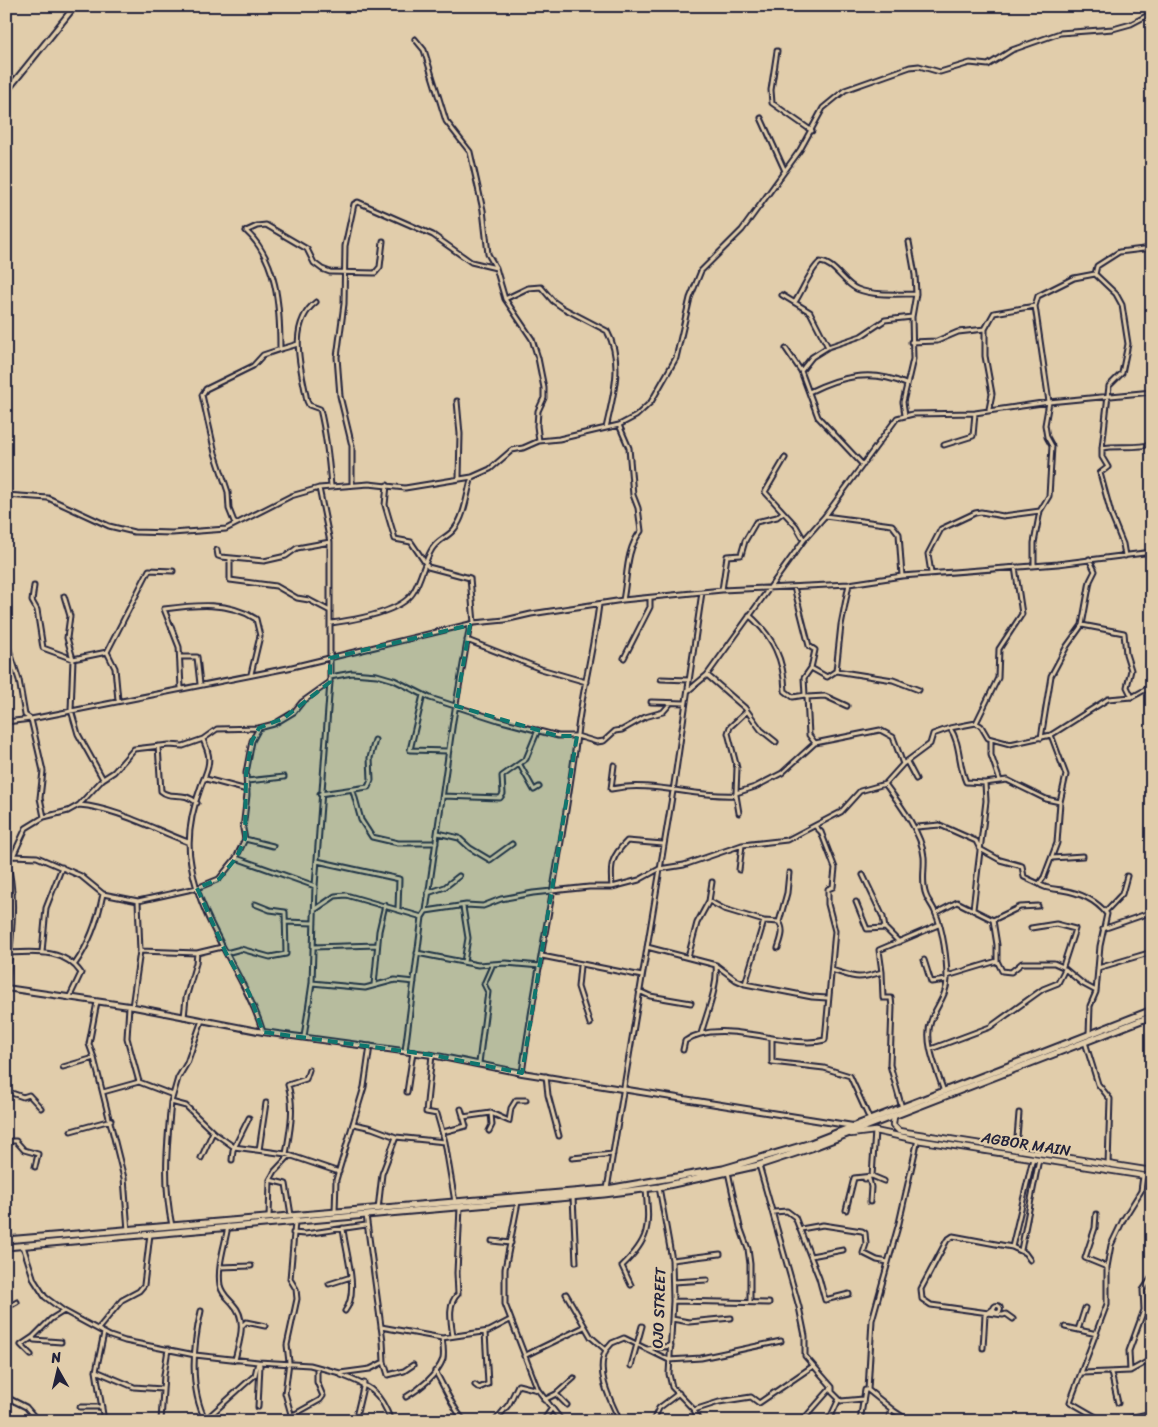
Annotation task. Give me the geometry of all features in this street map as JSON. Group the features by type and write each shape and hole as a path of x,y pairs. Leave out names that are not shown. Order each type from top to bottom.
{"highway":[{"path":"6,1247 293,1218 518,1202 723,1169 808,1144 1152,1010"},
{"path":"335,1215 455,1202 573,1197 646,1189 759,1165 850,1134 1152,1016"},
{"path":"6,1240 128,1232 269,1218 293,1218"}],"main road":[{"path":"894,1116 893,1125 897,1133"},
{"path":"850,1134 875,1131 897,1133"},
{"name":"AGBOR MAIN","path":"897,1133 919,1134 1152,1172"},
{"name":"AGBOR MAIN","path":"897,1133 918,1140 1152,1177"}],"street":[{"path":"6,92 75,6"},
{"path":"6,495 48,498 109,526 134,532 200,532 226,529 291,496 319,488 352,485 387,485 405,488 472,477 490,470 512,450 523,448 539,441 619,425 636,416 651,402 676,358 690,298 701,270 742,230 812,131 823,108 834,97 845,90 910,67 919,66 940,72 970,63 988,65 1012,50 1060,33 1113,29 1132,24 1152,13"},
{"path":"415,39 424,50 446,121 470,152 483,210 488,254 496,268 506,299 532,339 542,374 544,398 538,410 537,426 539,441"},
{"path":"777,51 770,90 772,103 812,131"},
{"path":"760,118 785,171"},
{"path":"352,485 352,446 340,396 337,357 344,304 345,246 354,204 358,202 433,235 471,262 496,268"},
{"path":"281,349 279,311 274,277 259,245 253,236 246,231 256,226 266,225 307,249 314,263 330,272 344,271 370,274 379,271 383,241"},
{"path":"905,415 903,402 913,359 911,342 912,317 916,294 915,275 909,242"},
{"path":"1094,274 1097,266 1119,252 1152,248"},
{"path":"795,302 809,280 812,268 820,262 830,266 856,289 868,292 916,294"},
{"path":"1034,564 1034,543 1040,511 1049,496 1052,446 1047,437 1046,425 1049,402 1035,306 1038,296 1074,278 1094,274"},
{"path":"1094,274 1116,294 1122,305 1128,344 1122,373 1109,386 1104,414 1102,448 1102,457 1108,467 1100,473 1112,517 1123,544 1125,556"},
{"path":"506,299 528,288 541,287 553,301 563,308 608,331 611,338 617,374 606,428"},
{"path":"782,295 795,302 814,318 816,328 828,347"},
{"path":"316,302 311,306 303,321 298,344 307,401 309,405 320,409 325,444 330,459 331,486"},
{"path":"989,409 992,394 985,356 985,329 994,313 1035,306"},
{"path":"801,371 812,357 828,347 861,336 885,320 912,317"},
{"path":"911,342 937,341 958,332 985,329"},
{"path":"235,524 229,508 228,492 215,453 202,395 206,389 253,366 263,355 298,344"},
{"path":"786,349 801,371 818,417 825,427 839,437 863,465"},
{"path":"809,392 839,379 872,375 890,377 906,384"},
{"path":"688,690 706,675 804,540 825,516 889,427 898,418 905,415 975,413 989,409 1152,392"},
{"path":"457,401 460,434 459,478"},
{"path":"944,445 973,436 975,413"},
{"path":"619,425 629,448 633,495 638,508 642,532 632,546 627,562 623,600"},
{"path":"1102,448 1121,445 1142,447 1152,444"},
{"path":"785,458 765,492 796,526 804,540"},
{"path":"331,623 364,618 402,603 414,591 425,560 437,542 455,529 472,477"},
{"path":"387,485 385,505 395,539 410,542 425,560 428,567 470,578 474,623"},
{"path":"304,1037 312,983 320,794 330,682 330,542 319,488"},
{"path":"931,573 928,554 941,529 975,513 982,512 1003,516 1040,511"},
{"path":"722,590 728,556 741,555 745,542 756,522 777,517 782,512"},
{"path":"825,516 892,525 896,528 899,534 902,576"},
{"path":"217,550 218,556 270,560 286,556 297,548 330,542"},
{"path":"6,722 31,719 330,658 474,623 505,620 531,614 623,600 722,590 768,590 849,584 902,576 1015,567 1152,552"},
{"path":"230,558 230,580 276,586 297,598 309,600 330,611"},
{"path":"1041,738 1051,676 1067,646 1082,625 1090,581 1095,571 1089,559"},
{"path":"976,723 998,678 1000,649 1022,614 1015,567"},
{"path":"107,652 149,570 173,571"},
{"path":"836,671 837,652 849,584"},
{"path":"34,586 32,601 37,610 43,648 72,659 107,652"},
{"path":"794,587 808,646 815,650 811,668 804,678 810,736 815,743"},
{"path":"607,1189 673,790 702,592"},
{"path":"64,596 70,616 66,638 72,659 71,710 78,734 103,780"},
{"path":"624,658 650,607 650,598"},
{"path":"522,1073 554,891 568,804 576,736 599,604"},
{"path":"181,688 180,657 176,636 164,608 216,605 227,607 256,619 260,636 251,674"},
{"path":"749,615 765,630 778,655 784,669 785,691 793,697 825,696 847,706"},
{"path":"405,1051 422,917 426,911 448,751 470,625"},
{"path":"1082,625 1124,632 1126,654 1131,670 1127,687 1132,697"},
{"path":"467,640 541,669 586,682"},
{"path":"6,642 19,680 25,715 31,719 43,771 40,798 44,817"},
{"path":"107,652 115,668 118,700"},
{"path":"180,657 197,657 200,684"},
{"path":"811,668 827,677 836,671 893,680 920,690"},
{"path":"330,677 352,673 377,675 394,680 423,695 498,720 558,736 576,736 597,742 604,741 615,731 622,730 644,717 658,714 670,704"},
{"path":"706,675 747,711 761,730 776,742"},
{"path":"661,679 689,680"},
{"path":"13,856 26,828 44,817 68,811 79,805 103,780 114,772 134,749 158,746 183,746 203,739 217,729 259,728 274,724 330,682"},
{"path":"976,723 991,739 1010,744 1041,738 1052,735 1108,699 1132,697 1152,686"},
{"path":"423,695 410,750 448,751"},
{"path":"651,702 686,703"},
{"path":"739,813 736,794 736,768 728,730 747,711"},
{"path":"426,911 473,904 483,906 501,899 554,891 595,886 612,887 639,880 659,869 684,865 742,846 788,840 816,827 841,812 860,790 885,784 905,763 930,744 933,734 950,728 976,723"},
{"path":"259,728 252,741 246,773 247,790 243,829 245,839 236,858 219,879 197,888 138,900 104,894 81,876 37,857 13,856 6,859 12,883 7,988 130,1007 263,1032 432,1055 522,1073 855,1126"},
{"path":"950,728 957,739 962,773 966,782 985,784 1007,780 1046,799 1060,802"},
{"path":"443,796 500,798 503,794 502,776 515,766 520,765 528,755 538,730"},
{"path":"614,765 611,789 633,785 724,796 755,787 782,773 815,743 837,737 884,730 894,738 905,763 916,779"},
{"path":"1039,884 1057,843 1060,802 1066,775 1052,735"},
{"path":"203,739 208,753 206,779 202,784 188,842 191,865 197,888 222,947 249,993 263,1032"},
{"path":"991,739 991,755 1000,781"},
{"path":"320,794 353,791 368,787 371,780 370,758 375,740"},
{"path":"158,746 161,791 167,795 183,795 197,802"},
{"path":"520,765 534,790 539,787"},
{"path":"247,781 284,777"},
{"path":"206,779 247,790"},
{"path":"885,784 906,814 916,834 924,856 923,880 925,894 936,913 943,940 947,978 945,993 930,1022 931,1049 944,1092"},
{"path":"974,909 986,801 985,784"},
{"path":"353,791 361,820 372,836 398,843 436,843"},
{"path":"192,798 199,796"},
{"path":"79,805 92,806 117,814 188,842"},
{"path":"917,827 940,825 976,841 980,849 1000,860 1022,866 1024,876 1047,888 1070,891 1091,898 1105,912"},
{"path":"683,1050 685,1041 701,1034 738,1032 772,1038 825,1040 827,998 832,970 835,931 828,904 828,889 833,887 835,868 821,832 816,827"},
{"path":"438,833 459,838 470,848 490,860 512,844"},
{"path":"245,839 273,846"},
{"path":"612,887 610,867 618,850 627,841 663,844"},
{"path":"739,870 742,846"},
{"path":"1052,858 1083,856"},
{"path":"236,858 315,886"},
{"path":"318,861 399,879 398,908"},
{"path":"42,952 46,908 62,867"},
{"path":"778,948 782,936 782,926 779,922 787,893 789,873"},
{"path":"863,875 870,887 885,928 900,943"},
{"path":"428,893 445,887 460,876"},
{"path":"1089,1034 1090,1006 1096,992 1105,912 1122,894 1128,876"},
{"path":"688,957 697,923 709,900 712,882"},
{"path":"75,964 84,951 98,918 104,894"},
{"path":"316,910 335,896 346,895 398,908 422,917"},
{"path":"138,900 140,951 130,1007 127,1038 139,1082"},
{"path":"709,900 724,909 764,921 779,922"},
{"path":"856,902 867,929 885,928"},
{"path":"936,913 957,902 993,920"},
{"path":"226,953 241,949 270,957 286,954 285,912 270,910 255,904"},
{"path":"374,985 377,945 385,905"},
{"path":"462,906 468,938 464,962"},
{"path":"993,920 1020,907 1038,906"},
{"path":"1102,930 1152,912"},
{"path":"993,920 997,945 997,961 1002,971 1011,972 1022,963 1064,967 1083,984 1096,992"},
{"path":"745,984 764,921"},
{"path":"286,922 314,922"},
{"path":"931,1049 990,1027 1043,989 1058,983 1075,929 1056,924 1030,928"},
{"path":"902,1108 890,1065 892,1006 891,998 883,998 879,950 900,943 915,934 938,925"},
{"path":"313,947 377,945"},
{"path":"140,951 197,953 222,947"},
{"path":"647,947 716,965 745,984 812,997 827,998"},
{"path":"8,952 42,952 63,956 75,964 81,973 69,998"},
{"path":"1098,968 1152,952"},
{"path":"184,1017 186,998 197,953"},
{"path":"418,953 464,962 492,965 506,963 540,966"},
{"path":"542,956 580,966 642,976"},
{"path":"924,960 931,982 997,961"},
{"path":"479,1063 488,992 484,984 492,965"},
{"path":"701,1034 717,974 716,965"},
{"path":"580,966 578,986 590,1024"},
{"path":"832,970 854,978 862,978 882,972"},
{"path":"717,974 724,972"},
{"path":"312,983 365,988 395,980 414,982"},
{"path":"640,991 650,996 691,1003"},
{"path":"97,1002 89,1044 111,1120 124,1178 128,1232"},
{"path":"172,1227 165,1189 165,1172 173,1095 202,1020"},
{"path":"772,1038 772,1062 824,1068 850,1076 870,1120"},
{"path":"1085,1042 1098,1084 1110,1099 1108,1165"},
{"path":"336,1229 336,1180 364,1087 370,1046"},
{"path":"407,1092 413,1052"},
{"path":"432,1055 426,1112 437,1114 443,1132 455,1202"},
{"path":"63,1068 94,1058"},
{"path":"286,1154 292,1119 292,1099 288,1085 306,1079 309,1070"},
{"path":"546,1076 548,1095 559,1136"},
{"path":"103,1092 139,1082 173,1095"},
{"path":"6,1091 23,1096 29,1095 41,1108"},
{"path":"463,1116 491,1113 509,1121 513,1104 516,1100 526,1100"},
{"path":"172,1102 186,1106 213,1132 234,1148 291,1155 339,1172"},
{"path":"259,1150 266,1102"},
{"path":"443,1132 466,1126 461,1109"},
{"path":"488,1131 492,1125 491,1113"},
{"path":"1016,1150 1019,1113"},
{"path":"232,1160 234,1148 249,1118"},
{"path":"71,1131 111,1120"},
{"path":"354,1124 372,1128 396,1137 445,1142"},
{"path":"872,1176 875,1131"},
{"path":"201,1158 213,1132"},
{"path":"860,1421 865,1390 868,1390 872,1320 919,1134"},
{"path":"378,1209 382,1174 396,1137"},
{"path":"6,1140 16,1141 24,1150 38,1154 35,1167"},
{"path":"572,1158 613,1154"},
{"path":"269,1218 270,1180 275,1171 291,1155"},
{"path":"1012,1247 1033,1157"},
{"path":"1021,1250 1039,1158"},
{"path":"759,1165 774,1212 799,1307 805,1336 804,1356 832,1387 832,1392 839,1399 851,1401 863,1399"},
{"path":"728,1172 740,1227 748,1249 750,1301"},
{"path":"1103,1421 1070,1402 1083,1373 1107,1304 1107,1267 1111,1245 1123,1220 1141,1192 1143,1175"},
{"path":"862,1178 872,1176 884,1181"},
{"path":"846,1210 854,1178 869,1179 871,1187 870,1202"},
{"path":"270,1180 286,1184 293,1218 290,1279 296,1289 297,1299 287,1345 289,1362 285,1393 293,1414 301,1421"},
{"name":"OJO STREET","path":"659,1187 672,1260 673,1301 669,1360 670,1381 672,1387 694,1410 699,1421"},
{"path":"631,1285 622,1266 638,1249 649,1226 646,1189"},
{"path":"573,1197 576,1262"},
{"path":"518,1202 505,1269 504,1292 510,1320 538,1390 562,1421"},
{"path":"452,1336 450,1314 453,1298 458,1294 456,1272 460,1206"},
{"path":"774,1212 786,1211 795,1217 811,1256 825,1300 849,1294"},
{"path":"366,1214 384,1362 388,1375 404,1371 414,1365"},
{"path":"1096,1214 1095,1228 1085,1258 1107,1267"},
{"path":"801,1229 823,1224 862,1231 866,1238 863,1253 877,1260 888,1262"},
{"path":"293,1233 305,1234 366,1225"},
{"path":"228,1226 220,1267 220,1285 224,1296 237,1310 242,1326 235,1360"},
{"path":"343,1228 351,1276 350,1304 345,1311"},
{"path":"98,1329 122,1300 139,1291 144,1284 150,1233"},
{"path":"1013,1319 1006,1314 932,1305 922,1299 921,1290 947,1240 953,1236 1012,1247 1021,1250 1030,1260"},
{"path":"492,1241 511,1244"},
{"path":"23,1245 34,1280 46,1297 64,1311 104,1333 124,1341 195,1355 259,1363 289,1362 340,1373 364,1383 380,1396 391,1421"},
{"path":"811,1256 843,1250"},
{"path":"672,1260 720,1254"},
{"path":"220,1267 251,1266"},
{"path":"329,1284 351,1276"},
{"path":"1130,1372 1129,1351 1144,1310 1143,1290 1152,1277"},
{"path":"673,1282 707,1280"},
{"path":"566,1294 584,1327 606,1350"},
{"path":"673,1301 750,1301 769,1303"},
{"path":"6,1308 17,1302"},
{"path":"1078,1330 1085,1308"},
{"path":"986,1313 993,1309 996,1312 1000,1310 1003,1315"},
{"path":"31,1356 20,1345 32,1337 51,1318 64,1311"},
{"path":"201,1311 194,1344 200,1408 206,1421 255,1375 256,1366 259,1363"},
{"path":"983,1348 986,1313"},
{"path":"672,1319 689,1322 731,1318"},
{"path":"381,1327 442,1338 485,1332 510,1320"},
{"path":"242,1326 246,1322 265,1326"},
{"path":"631,1366 642,1326"},
{"path":"524,1356 584,1327"},
{"path":"1065,1327 1097,1334"},
{"path":"475,1385 479,1388 488,1384 485,1332"},
{"path":"104,1333 96,1371 104,1421"},
{"path":"32,1337 34,1340 42,1342 60,1342"},
{"path":"406,1397 420,1389 435,1371 443,1357 442,1338"},
{"path":"620,1421 603,1377 602,1358 612,1343 624,1338 669,1360 702,1358 781,1341"},
{"path":"646,1349 671,1346"},
{"path":"161,1421 162,1388 168,1349"},
{"path":"1083,1373 1130,1372 1152,1359"},
{"path":"340,1373 370,1369 384,1362"},
{"path":"258,1407 259,1363"},
{"path":"694,1410 719,1402 751,1397 759,1403 813,1366"},
{"path":"287,1421 293,1414 320,1400 323,1396 317,1382 317,1367"},
{"path":"96,1371 134,1387 162,1388"},
{"path":"435,1371 454,1403 454,1409 465,1421"},
{"path":"1111,1373 1118,1403"},
{"path":"544,1400 556,1394 574,1378"},
{"path":"355,1421 364,1383"},
{"path":"495,1421 509,1404 518,1385 538,1390"},
{"path":"802,1421 832,1387"},
{"path":"868,1390 909,1421"},
{"path":"653,1421 658,1408 679,1393"},
{"path":"556,1394 567,1405"},
{"path":"6,1397 26,1407 36,1415 38,1421"},
{"path":"826,1421 831,1416 839,1399"},
{"path":"80,1407 102,1407"},
{"path":"543,1421 552,1408"},
{"path":"888,1421 891,1409"},
{"path":"1116,1421 1152,1413"}],"highlighted area":[{"path":"470,625 456,706 558,736 577,736 522,1073 432,1055 263,1032 249,993 226,953 197,888 219,879 236,858 245,839 246,773 252,741 259,728 284,718 330,682 330,658"}]}
